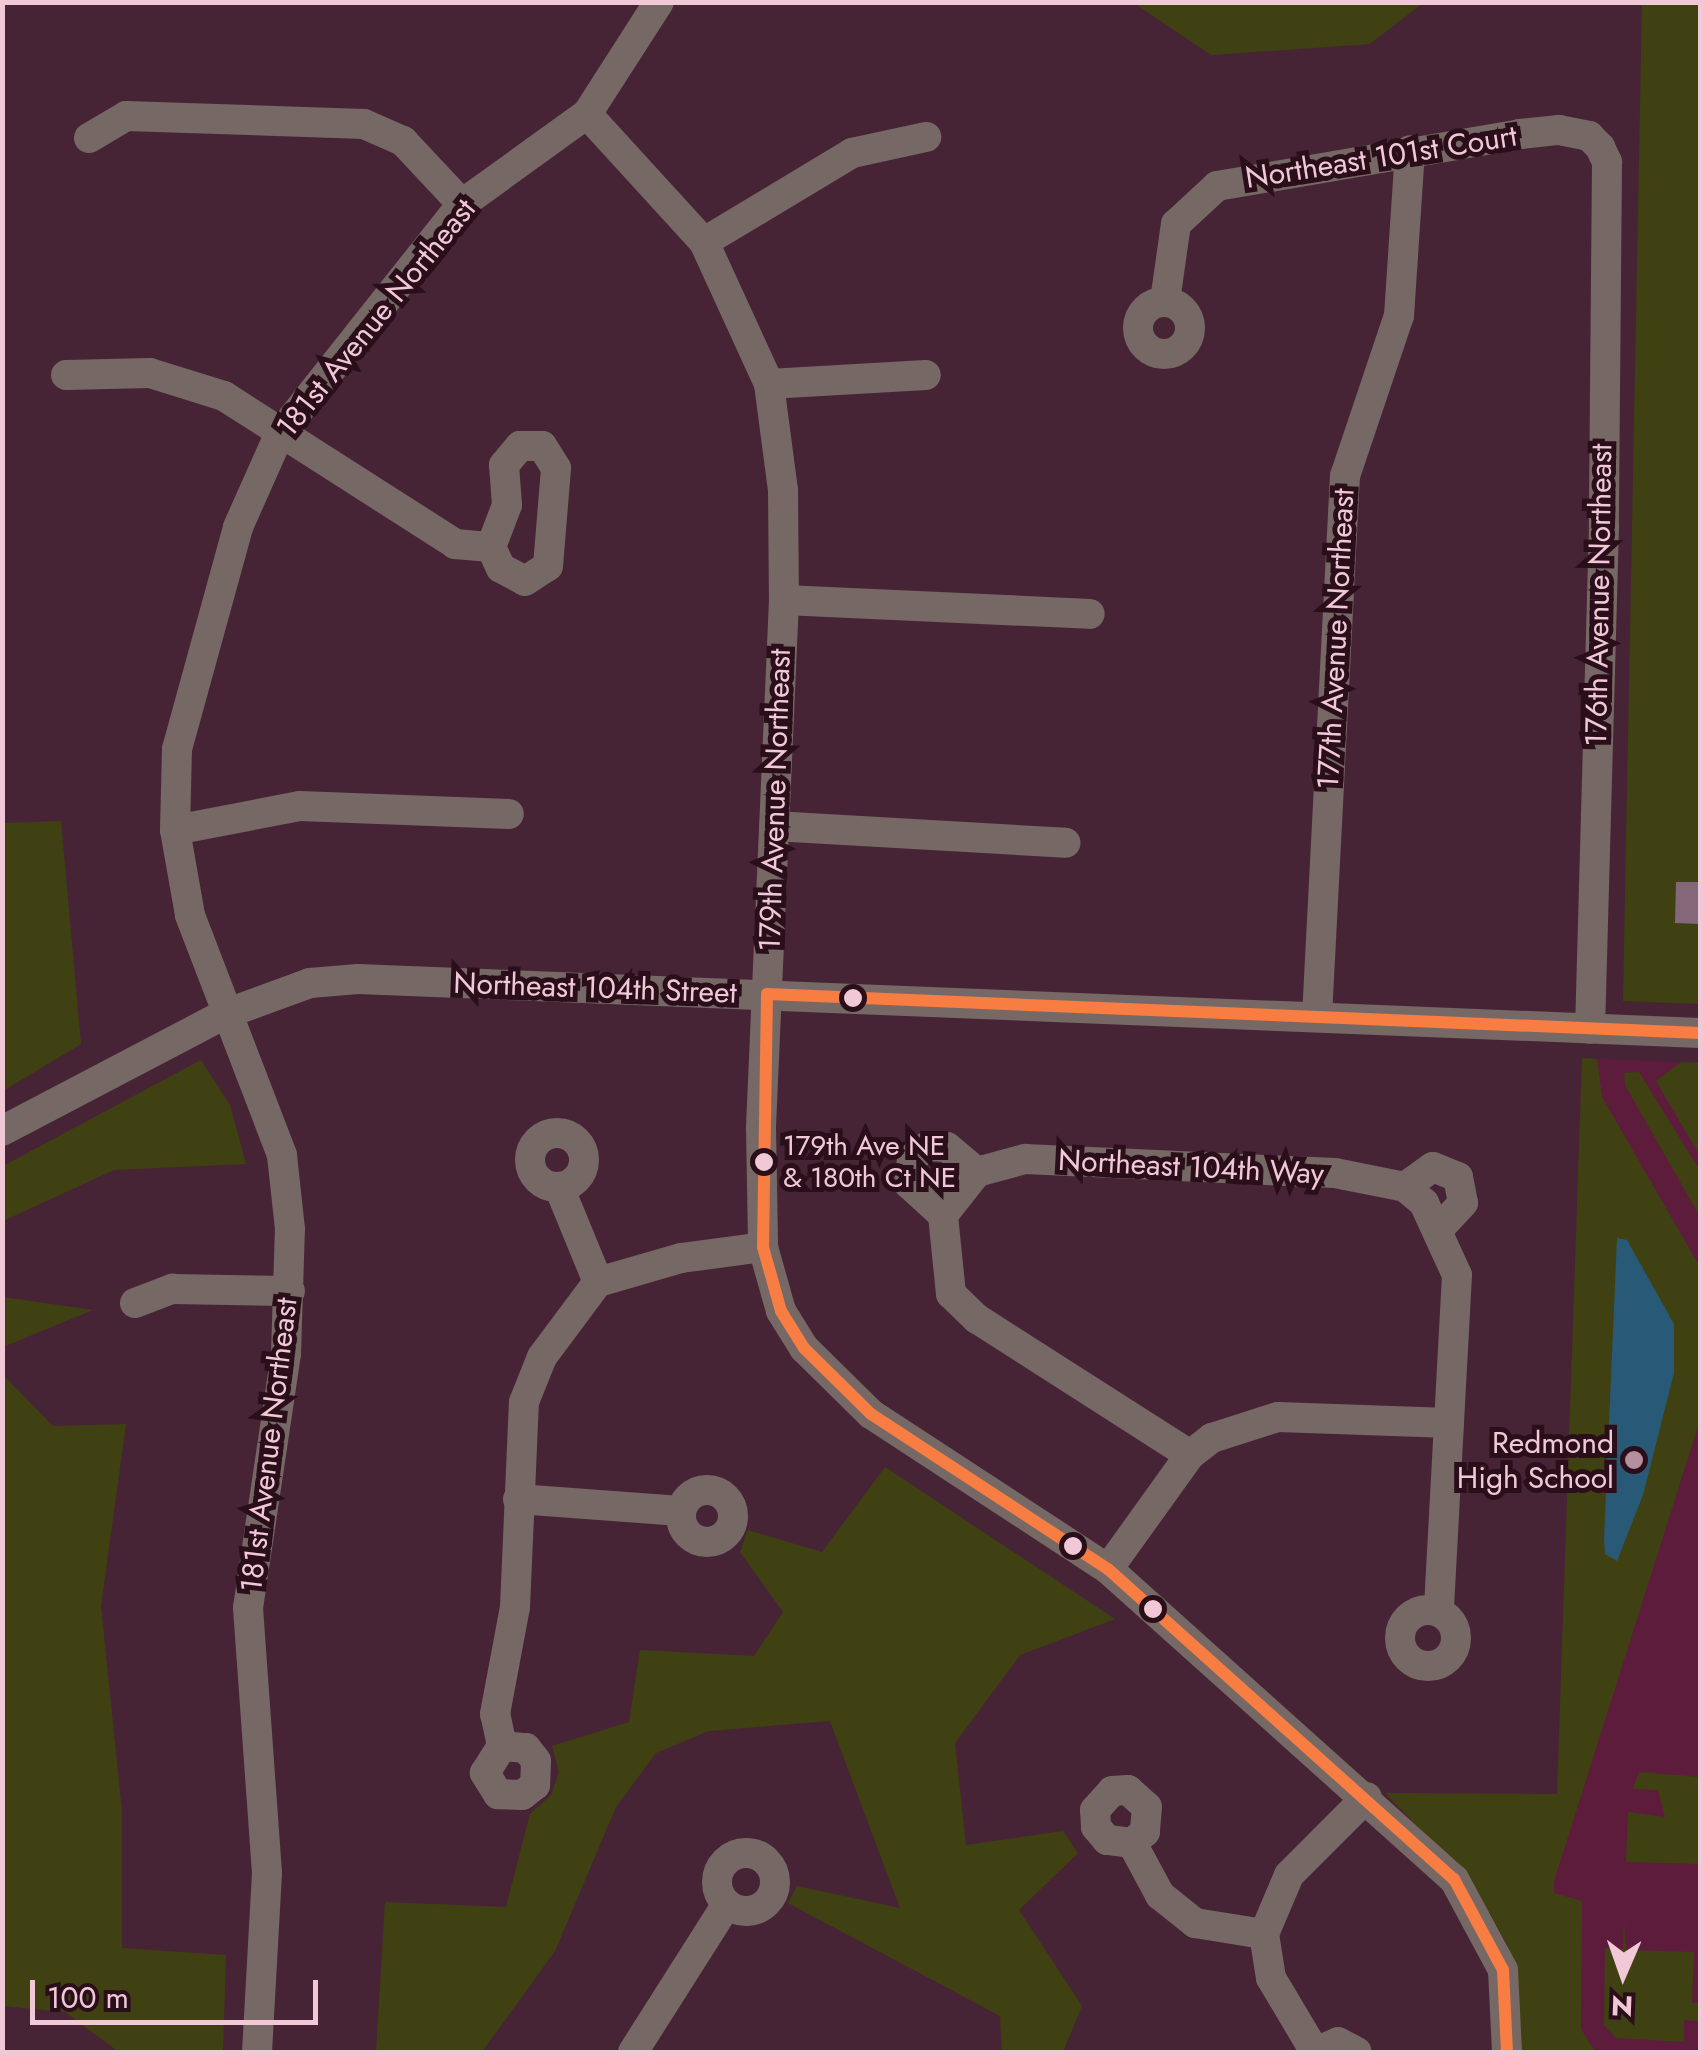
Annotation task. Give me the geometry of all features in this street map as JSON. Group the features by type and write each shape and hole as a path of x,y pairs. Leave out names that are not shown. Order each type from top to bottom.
{"street":[{"name":"181st Avenue Northeast","path":"257,2052 266,1873 248,1608 290,1291 282,1154 190,915 175,830 177,749 238,528 279,434 462,204 587,114 660,2"},
{"name":"179th Avenue Northeast","path":"587,114 704,242 769,384 784,490 784,600 767,994 763,1247 781,1311 829,1375 872,1414 1108,1569 1367,1797 1454,1879 1482,1920 1503,1970 1507,2052"},
{"path":"89,138 126,116 364,124 403,141 462,204"},
{"name":"Northeast 101st Court","path":"1165,302 1176,224 1217,186 1410,150 1558,130 1589,136 1607,162"},
{"path":"704,242 852,153 926,137"},
{"name":"177th Avenue Northeast","path":"1317,1017 1344,476 1399,316 1410,150"},
{"name":"176th Avenue Northeast","path":"1590,1029 1607,162"},
{"path":"66,375 150,373 188,382 454,544 491,547"},
{"path":"769,384 926,375"},
{"path":"784,600 1090,614"},
{"path":"175,830 300,806 508,814"},
{"path":"774,826 1066,843"},
{"name":"Northeast 104th Street","path":"2,1131 225,1014 310,982 358,979 1700,1034"},
{"path":"959,1193 909,1184 912,1158 928,1146 947,1147 959,1193 951,1294 977,1319 1190,1455"},
{"name":"Northeast 104th Way","path":"959,1193 1025,1159 1335,1173 1423,1206"},
{"path":"1423,1206 1459,1214 1458,1177 1433,1167 1423,1206 1458,1274 1438,1612"},
{"path":"559,1187 598,1282"},
{"path":"502,1746 495,1714 515,1607 524,1402 542,1357 598,1282 680,1258 763,1247"},
{"path":"136,1302 172,1289 290,1291"},
{"path":"1108,1569 1190,1455 1212,1438 1278,1417 1449,1423"},
{"path":"518,1498 681,1511"},
{"path":"1357,2052 1338,2042 1315,2052 1271,1978 1264,1934 1289,1876 1367,1797"},
{"path":"1132,1842 1160,1895 1195,1924 1264,1934"},
{"path":"633,2052 727,1904"}],"shaded area":[{"path":"1423,2 1370,44 1211,55 1134,3"},
{"path":"1642,3 1700,3 1700,1004 1623,1001"},
{"path":"61,821 81,1044 3,1091 3,823"},
{"name":"Redmond High School","path":"1582,1058 1700,1063 1700,2052 1548,2052"},
{"path":"1582,1058 1597,1059 1602,1097 1700,1267 1700,1420 1554,1881 1554,1893 1582,1901 1581,2029 1595,2052 1519,2052 1507,1944 1471,1881 1385,1793 1557,1794"},
{"path":"201,1060 230,1105 246,1164 114,1170 3,1221 3,1166"},
{"path":"1681,1062 1700,1063 1700,1156 1656,1081"},
{"path":"1639,1072 1700,1171 1700,1217 1625,1085 1624,1073"},
{"path":"3,1297 93,1310 3,1347"},
{"path":"3,1375 53,1426 126,1424 101,1606 122,1812 122,1948 226,1955 223,2052 119,2052 65,2012 3,2006"},
{"path":"885,1467 1115,1619 1020,1655 955,1743 966,1845 1063,1831 1078,1853 1019,1910 1082,2006 1063,2052 1002,2052 1000,2016 788,1903 797,1886 900,1908 830,1721 709,1731 656,1753 616,1807 555,1951 482,2052 376,2052 385,1902 506,1907 530,1814 551,1795 559,1772 552,1746 629,1722 640,1650 754,1656 783,1612 740,1552 748,1530 822,1552"},
{"path":"1639,1772 1700,1777 1700,1864 1626,1862 1628,1812 1665,1817 1658,1790 1633,1789"},
{"path":"1624,1920 1626,1950 1694,1952 1692,2003 1700,2003 1700,2021 1684,2020 1684,2042 1616,2038 1604,2025 1605,1948 1623,1949"}],"water":[{"path":"1617,1238 1627,1240 1674,1324 1674,1373 1643,1495 1617,1561 1605,1554 1604,1539"}],"building":[{"path":"1676,882 1700,882 1700,924 1675,923"}],"transit line":[{"path":"767,994 763,1247 781,1311 804,1348 871,1414 1108,1569 1454,1879 1503,1970 1507,2052"},
{"path":"767,994 1700,1033"}],"place":[{"name":"179th Ave NE & 180th Ct NE","path":"764,1162"},
{"name":"Redmond High School","path":"1634,1460"}]}
